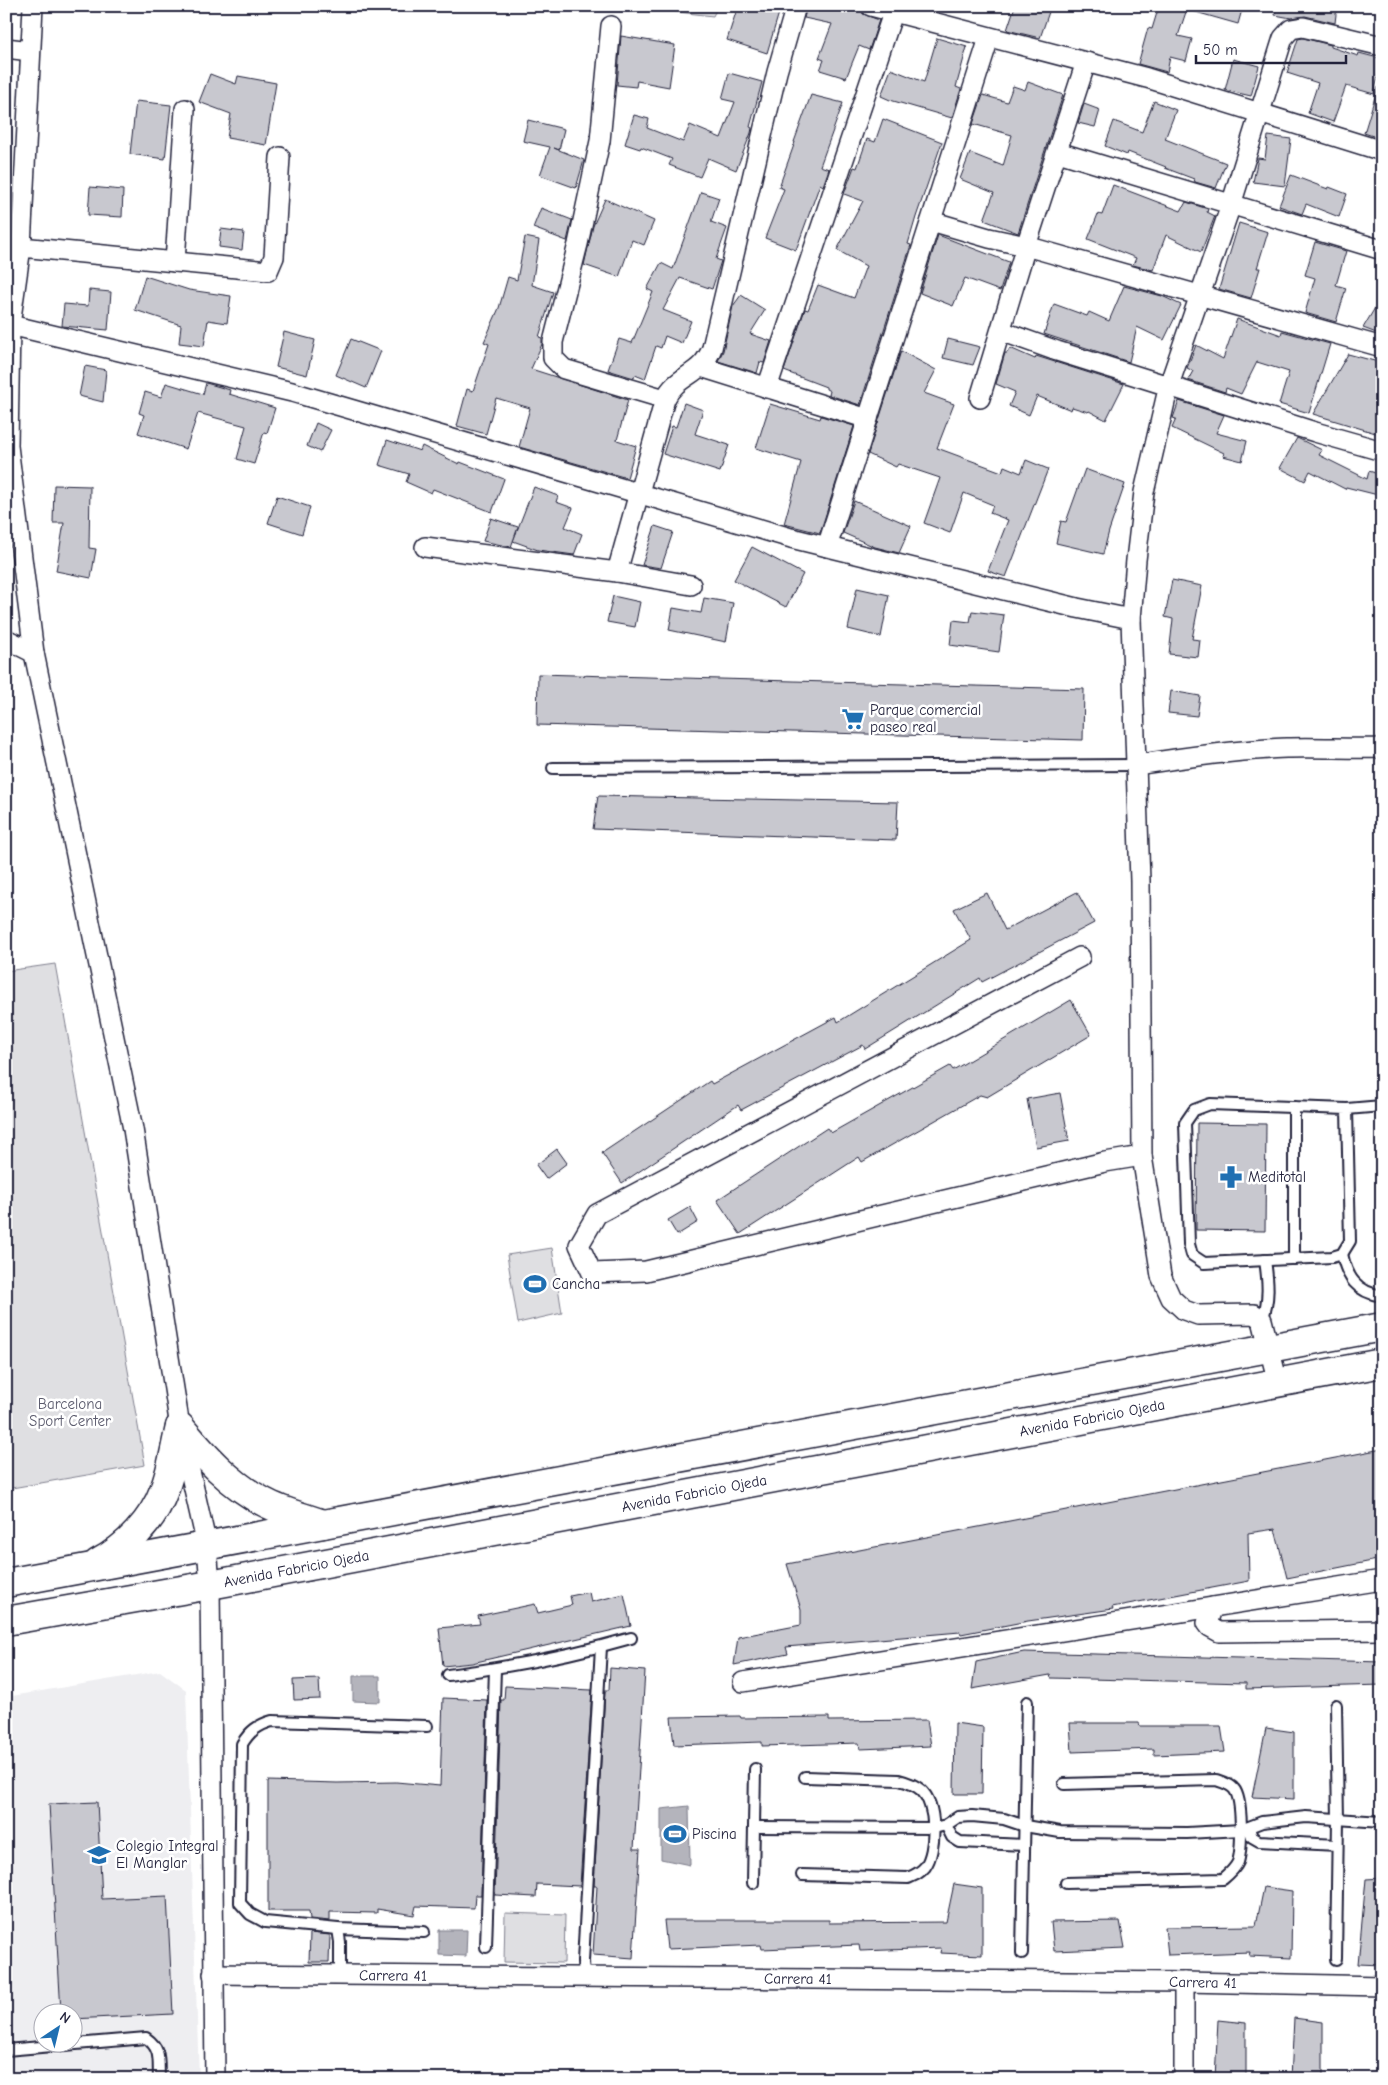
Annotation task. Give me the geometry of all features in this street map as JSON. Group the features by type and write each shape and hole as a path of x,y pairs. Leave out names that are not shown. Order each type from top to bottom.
{"street":[{"path":"33,6 21,247 8,324 7,445 34,653 133,1129 180,1426 207,1546 210,1585 215,2079"},
{"path":"617,572 665,400 676,383 701,368 712,348 777,72 796,6"},
{"path":"871,6 1147,78 1382,152"},
{"path":"767,388 893,12"},
{"path":"611,26 600,141 578,244 553,342 552,358 564,369 665,400"},
{"path":"1278,1382 1262,1320 1254,1314 1247,1313 1198,1315 1184,1310 1171,1298 1161,1276 1142,1156 1140,880 1131,619 1144,492 1169,385 1231,205 1283,38 1292,30 1303,27 1382,46"},
{"path":"827,547 988,38"},
{"path":"6,48 30,51"},
{"path":"980,398 1026,246 1086,62"},
{"path":"175,262 185,109"},
{"path":"1058,152 1382,250"},
{"path":"21,247 268,271 274,257 280,157"},
{"path":"931,220 988,238 1026,246 1382,347"},
{"path":"8,324 292,392 827,547 1078,608 1131,619"},
{"path":"1001,332 1315,432 1382,451"},
{"path":"701,368 868,419"},
{"path":"425,548 617,572 691,585"},
{"path":"6,639 34,653"},
{"path":"1136,765 1191,756 1246,751 1305,748 1382,748"},
{"path":"1080,957 597,1214 579,1245 592,1274 646,1270 1105,1162 1142,1156"},
{"path":"6,1583 1382,1327"},
{"name":"Avenida Fabricio Ojeda","path":"6,1621 210,1585 1382,1363"},
{"path":"1350,1370 1382,1376"},
{"path":"180,1426 204,1454 235,1483 264,1502 325,1524"},
{"path":"89,1568 114,1554 149,1519 164,1490 180,1426"},
{"path":"744,1682 1382,1580"},
{"path":"1213,1607 1208,1623 1210,1627 1219,1632 1382,1630"},
{"name":"Carrera 41","path":"213,1974 1184,1982 1382,1986"},
{"path":"1184,1982 1184,2079"}],"lane":[{"path":"554,768 1136,765"},
{"path":"1342,1254 1332,1257 1204,1263 1192,1254 1189,1244 1185,1123 1194,1110 1210,1104 1347,1109 1382,1106"},
{"path":"1294,1107 1294,1258"},
{"path":"1347,1109 1350,1241 1342,1254 1345,1271 1354,1284 1374,1295 1382,1296"},
{"path":"1262,1320 1267,1308 1268,1285 1265,1260"},
{"path":"448,1675 495,1669 601,1647 631,1638"},
{"path":"584,1977 582,1962 601,1647"},
{"path":"486,1947 495,1669"},
{"path":"1022,1953 1027,1702"},
{"path":"1336,1705 1338,1819 1336,1959"},
{"path":"424,1932 338,1929 265,1922 250,1914 240,1903 242,1744 249,1732 261,1724 272,1721 426,1726"},
{"path":"753,1883 754,1768"},
{"path":"802,1875 908,1878 919,1874 926,1866 931,1855 934,1828 928,1800 922,1790 912,1784 899,1780 805,1777"},
{"path":"1064,1784 1216,1780 1234,1789 1245,1829 1237,1864 1230,1874 1223,1879 1066,1883"},
{"path":"754,1827 934,1828 946,1825 958,1817 972,1816 1004,1820 1060,1832 1187,1833 1245,1829 1262,1822 1277,1819 1306,1817 1382,1822"},
{"path":"946,1825 952,1837 960,1842 1024,1845"},
{"path":"1245,1829 1252,1837 1259,1841 1337,1845"},
{"path":"338,1929 340,1975"},
{"path":"6,2050 146,2038 158,2049 159,2079"}],"shaded area":[{"name":"Colegio Integral El Manglar","path":"160,1671 186,1690 199,2079 6,2079 6,1697"},
{"path":"353,1676 380,1676 380,1702 353,1701"},
{"name":"Piscina","path":"689,1806 690,1865 661,1859 661,1809"},
{"path":"439,1930 467,1930 466,1956 439,1955"}],"green space":[{"path":"663,6 718,6 713,16 669,11"},
{"name":"Barcelona Sport Center","path":"55,964 145,1465 6,1489 6,971"},
{"name":"Cancha","path":"552,1248 562,1313 518,1323 507,1255"},
{"path":"505,1913 565,1915 564,1963 504,1962"}],"building":[{"path":"738,6 781,6 767,53 727,40"},
{"path":"807,6 860,6 863,14 879,20 869,50 859,46 846,78 820,70 824,60 819,58 832,24 804,18"},
{"path":"1015,6 1051,6 1040,38 1007,30"},
{"path":"1159,6 1171,6 1186,12 1178,36 1192,39 1186,61 1170,57 1167,72 1138,64 1148,28 1152,29"},
{"path":"1192,6 1243,6 1238,24 1192,11"},
{"path":"1276,6 1337,6 1335,23 1305,16 1291,18 1275,15"},
{"path":"621,36 675,45 669,87 637,81 636,87 617,85"},
{"path":"937,38 967,47 956,87 961,89 952,118 881,96 891,69 924,82"},
{"path":"1303,38 1331,45 1331,47 1358,56 1359,53 1382,59 1374,94 1346,86 1333,122 1308,113 1318,83 1287,73 1298,39"},
{"path":"1233,59 1259,66 1251,96 1225,90"},
{"path":"729,73 762,82 750,127 752,128 751,133 736,170 708,158 700,177 669,165 672,159 641,147 640,149 625,144 634,115 649,119 647,128 683,142 690,125 721,138 735,102 722,99"},
{"path":"210,74 236,84 238,76 276,83 266,145 227,138 231,114 199,102"},
{"path":"1028,82 1063,95 1018,233 984,220 994,193 960,179 970,153 1003,166 1012,135 973,124 983,95 1007,102 1013,86 1025,90"},
{"path":"1378,87 1382,87 1382,139 1364,133"},
{"path":"811,95 843,103 820,166 829,169 823,186 820,184 796,250 765,238 784,189 779,187"},
{"path":"136,101 171,105 165,159 130,154"},
{"path":"1154,101 1176,110 1165,139 1226,163 1216,188 1195,182 1194,179 1128,152 1127,155 1105,146 1114,121 1142,132"},
{"path":"1084,104 1100,110 1095,127 1078,123"},
{"path":"883,119 942,142 916,217 908,244 911,245 860,405 829,395 830,391 826,387 784,371 805,309 808,310 818,285 854,298 866,266 837,250 863,201 844,194 854,167 857,168 867,139 875,142"},
{"path":"528,120 564,129 559,150 584,160 576,188 540,175 550,147 523,141"},
{"path":"1268,136 1291,139 1285,186 1253,182 1258,158 1265,159"},
{"path":"1291,175 1347,194 1339,217 1306,204 1302,214 1279,206"},
{"path":"1113,185 1181,211 1186,202 1208,209 1207,212 1215,216 1201,252 1166,235 1153,270 1133,265 1136,258 1088,239 1098,214 1102,215"},
{"path":"90,187 123,190 122,217 88,215"},
{"path":"701,192 719,198 711,222 727,228 716,259 721,261 712,289 680,278 663,310 691,321 682,343 665,336 661,348 656,346 645,379 635,375 634,378 608,370 619,339 632,343 653,292 647,289 661,263 673,269"},
{"path":"605,199 654,221 644,245 632,240 619,277 584,265 593,226"},
{"path":"541,208 572,220 567,241 533,228"},
{"path":"1239,223 1268,232 1257,268 1260,268 1251,298 1219,289"},
{"path":"221,229 244,232 242,250 219,247"},
{"path":"938,235 1009,262 1000,291 965,278 953,306 920,293"},
{"path":"525,237 539,240 532,285 553,292 539,337 542,338 542,344 531,369 628,400 617,440 636,446 627,478 519,447 530,408 496,398 486,434 457,426 467,389 473,391 489,344 484,342 499,308 508,277 517,280"},
{"path":"1315,242 1346,251 1336,285 1346,288 1336,322 1305,313 1315,278 1305,275"},
{"path":"145,276 189,290 231,296 227,323 208,320 204,346 179,343 181,325 135,310"},
{"path":"1124,286 1162,296 1181,305 1164,340 1137,327 1129,362 1044,334 1054,304 1087,316 1089,312 1109,321"},
{"path":"89,290 111,292 108,330 62,326 64,304 88,306"},
{"path":"741,295 765,310 750,334 771,341 764,363 760,362 757,373 718,361 723,351 733,306"},
{"path":"1382,296 1382,335 1363,328"},
{"path":"1237,319 1281,335 1282,331 1330,344 1309,413 1279,404 1289,372 1257,362 1241,394 1226,388 1225,392 1188,380 1193,371 1187,368 1196,345 1223,359"},
{"path":"284,332 315,340 307,375 276,367"},
{"path":"351,339 381,351 366,388 336,375"},
{"path":"948,339 980,347 973,365 943,358"},
{"path":"1010,348 1035,359 1036,356 1124,384 1106,420 1089,411 1072,407 1071,410 1037,396 1029,415 1009,406 1015,392 996,384 1005,353"},
{"path":"901,351 936,370 924,393 954,404 937,448 1002,472 1004,466 1021,473 1026,460 1048,469 1006,577 988,571 1008,520 990,513 993,505 964,493 950,533 924,523 940,478 898,464 896,467 868,454"},
{"path":"1348,354 1382,363 1382,435 1313,414"},
{"path":"85,366 106,370 103,402 79,396"},
{"path":"166,383 203,394 206,383 230,390 229,394 275,408 267,433 264,432 254,464 237,459 246,426 198,413 186,449 138,433 144,415 139,413 145,392 161,397"},
{"path":"1179,401 1224,415 1216,433 1247,441 1242,461 1223,456 1224,453 1172,428 1176,419 1173,418"},
{"path":"684,403 703,410 695,434 729,445 720,472 663,454 672,426 676,427"},
{"path":"770,404 820,419 821,416 854,426 820,533 784,524 801,462 756,448"},
{"path":"316,423 331,430 320,452 307,446"},
{"path":"1297,438 1322,450 1319,455 1367,479 1369,471 1382,475 1382,496 1346,487 1345,489 1310,471 1305,481 1280,468"},
{"path":"387,440 420,451 422,446 459,464 460,462 504,479 492,512 433,489 431,493 406,482 409,474 379,465"},
{"path":"1085,469 1125,484 1103,554 1056,543 1061,521 1066,522"},
{"path":"54,485 90,486 89,548 96,549 91,578 56,571 64,523 53,523"},
{"path":"534,487 558,496 556,502 573,508 565,527 582,534 574,555 538,550 513,541"},
{"path":"277,496 310,507 302,534 268,523"},
{"path":"854,501 911,526 899,553 875,547 843,533"},
{"path":"491,518 518,527 511,547 483,541"},
{"path":"655,526 673,532 661,568 642,565"},
{"path":"752,547 803,574 786,607 734,580"},
{"path":"1172,580 1202,586 1192,639 1200,640 1198,657 1169,654 1173,619 1165,617"},
{"path":"857,588 889,595 881,637 848,629"},
{"path":"613,596 640,602 635,627 607,622"},
{"path":"704,598 733,603 726,642 669,630 673,608 701,613"},
{"path":"972,611 1004,615 999,652 950,645 953,620 970,622"},
{"path":"538,674 1084,689 1083,740 537,725"},
{"path":"1171,691 1200,696 1197,716 1168,713"},
{"path":"598,796 898,802 896,840 593,829"},
{"path":"1077,892 1094,923 982,982 980,978 865,1049 863,1045 741,1110 738,1105 622,1183 602,1153 710,1081 712,1084 836,1017 838,1022 971,940 954,909 987,893 1005,930"},
{"path":"1071,1000 1091,1035 987,1097 980,1095 862,1162 859,1157 740,1234 717,1200 827,1128 831,1133 950,1066 953,1070"},
{"path":"1060,1093 1069,1141 1036,1147 1027,1099"},
{"name":"Meditotal","path":"1197,1123 1266,1124 1265,1231 1196,1230"},
{"path":"557,1149 567,1163 546,1179 536,1165"},
{"path":"690,1207 698,1222 677,1235 668,1220"},
{"path":"1382,1449 1382,1559 1287,1578 1275,1529 1248,1533 1249,1581 1112,1607 1113,1609 1028,1621 961,1634 960,1632 786,1647 788,1654 734,1665 738,1637 801,1625 801,1609 787,1564"},
{"path":"589,1592 591,1602 624,1594 631,1626 472,1663 443,1666 439,1628 480,1624 478,1616 535,1604 538,1613 572,1605 570,1596"},
{"path":"1024,1652 1382,1662 1382,1685 1246,1689 1246,1683 1051,1678 1050,1675 972,1689 976,1662"},
{"path":"610,1668 645,1671 634,1849 640,1849 633,1958 593,1955 597,1886 594,1886 605,1690 609,1690"},
{"path":"319,1679 320,1699 294,1700 293,1680"},
{"path":"505,1686 592,1690 580,1886 537,1884 536,1897 495,1895 501,1700 504,1700"},
{"path":"443,1698 487,1700 481,1895 475,1895 474,1908 416,1906 414,1915 377,1909 377,1913 330,1912 330,1921 310,1919 309,1911 268,1911 268,1781 396,1782 440,1786"},
{"path":"740,1716 741,1718 829,1717 829,1721 927,1720 931,1746 860,1749 859,1743 762,1746 762,1742 674,1745 671,1717"},
{"path":"955,1723 983,1727 982,1794 954,1794"},
{"path":"1070,1723 1139,1723 1140,1726 1221,1726 1225,1752 1154,1755 1154,1749 1072,1752"},
{"path":"1266,1728 1294,1732 1294,1799 1252,1797"},
{"path":"97,1802 102,1899 167,1896 173,2014 82,2019 82,2002 60,2002 49,1804"},
{"path":"1382,1878 1382,1965 1358,1964 1366,1879"},
{"path":"954,1884 982,1888 982,1955 940,1953 941,1948 860,1951 859,1945 762,1949 761,1945 667,1949 664,1920 829,1920 829,1923 946,1922"},
{"path":"1264,1887 1292,1891 1291,1958 1249,1956 1250,1952 1168,1955 1165,1927 1256,1926"},
{"path":"1120,1921 1125,1948 1054,1951 1051,1922"},
{"path":"310,1933 330,1935 329,1962 309,1962"},
{"path":"1294,2018 1323,2022 1323,2079 1291,2079"},
{"path":"1218,2020 1246,2023 1246,2079 1215,2079"}],"place":[{"name":"Parque comercial paseo real","path":"853,719"},
{"name":"Meditotal","path":"1231,1177"},
{"name":"Cancha","path":"535,1284"},
{"name":"Piscina","path":"675,1834"},
{"name":"Colegio Integral El Manglar","path":"99,1855"}]}
